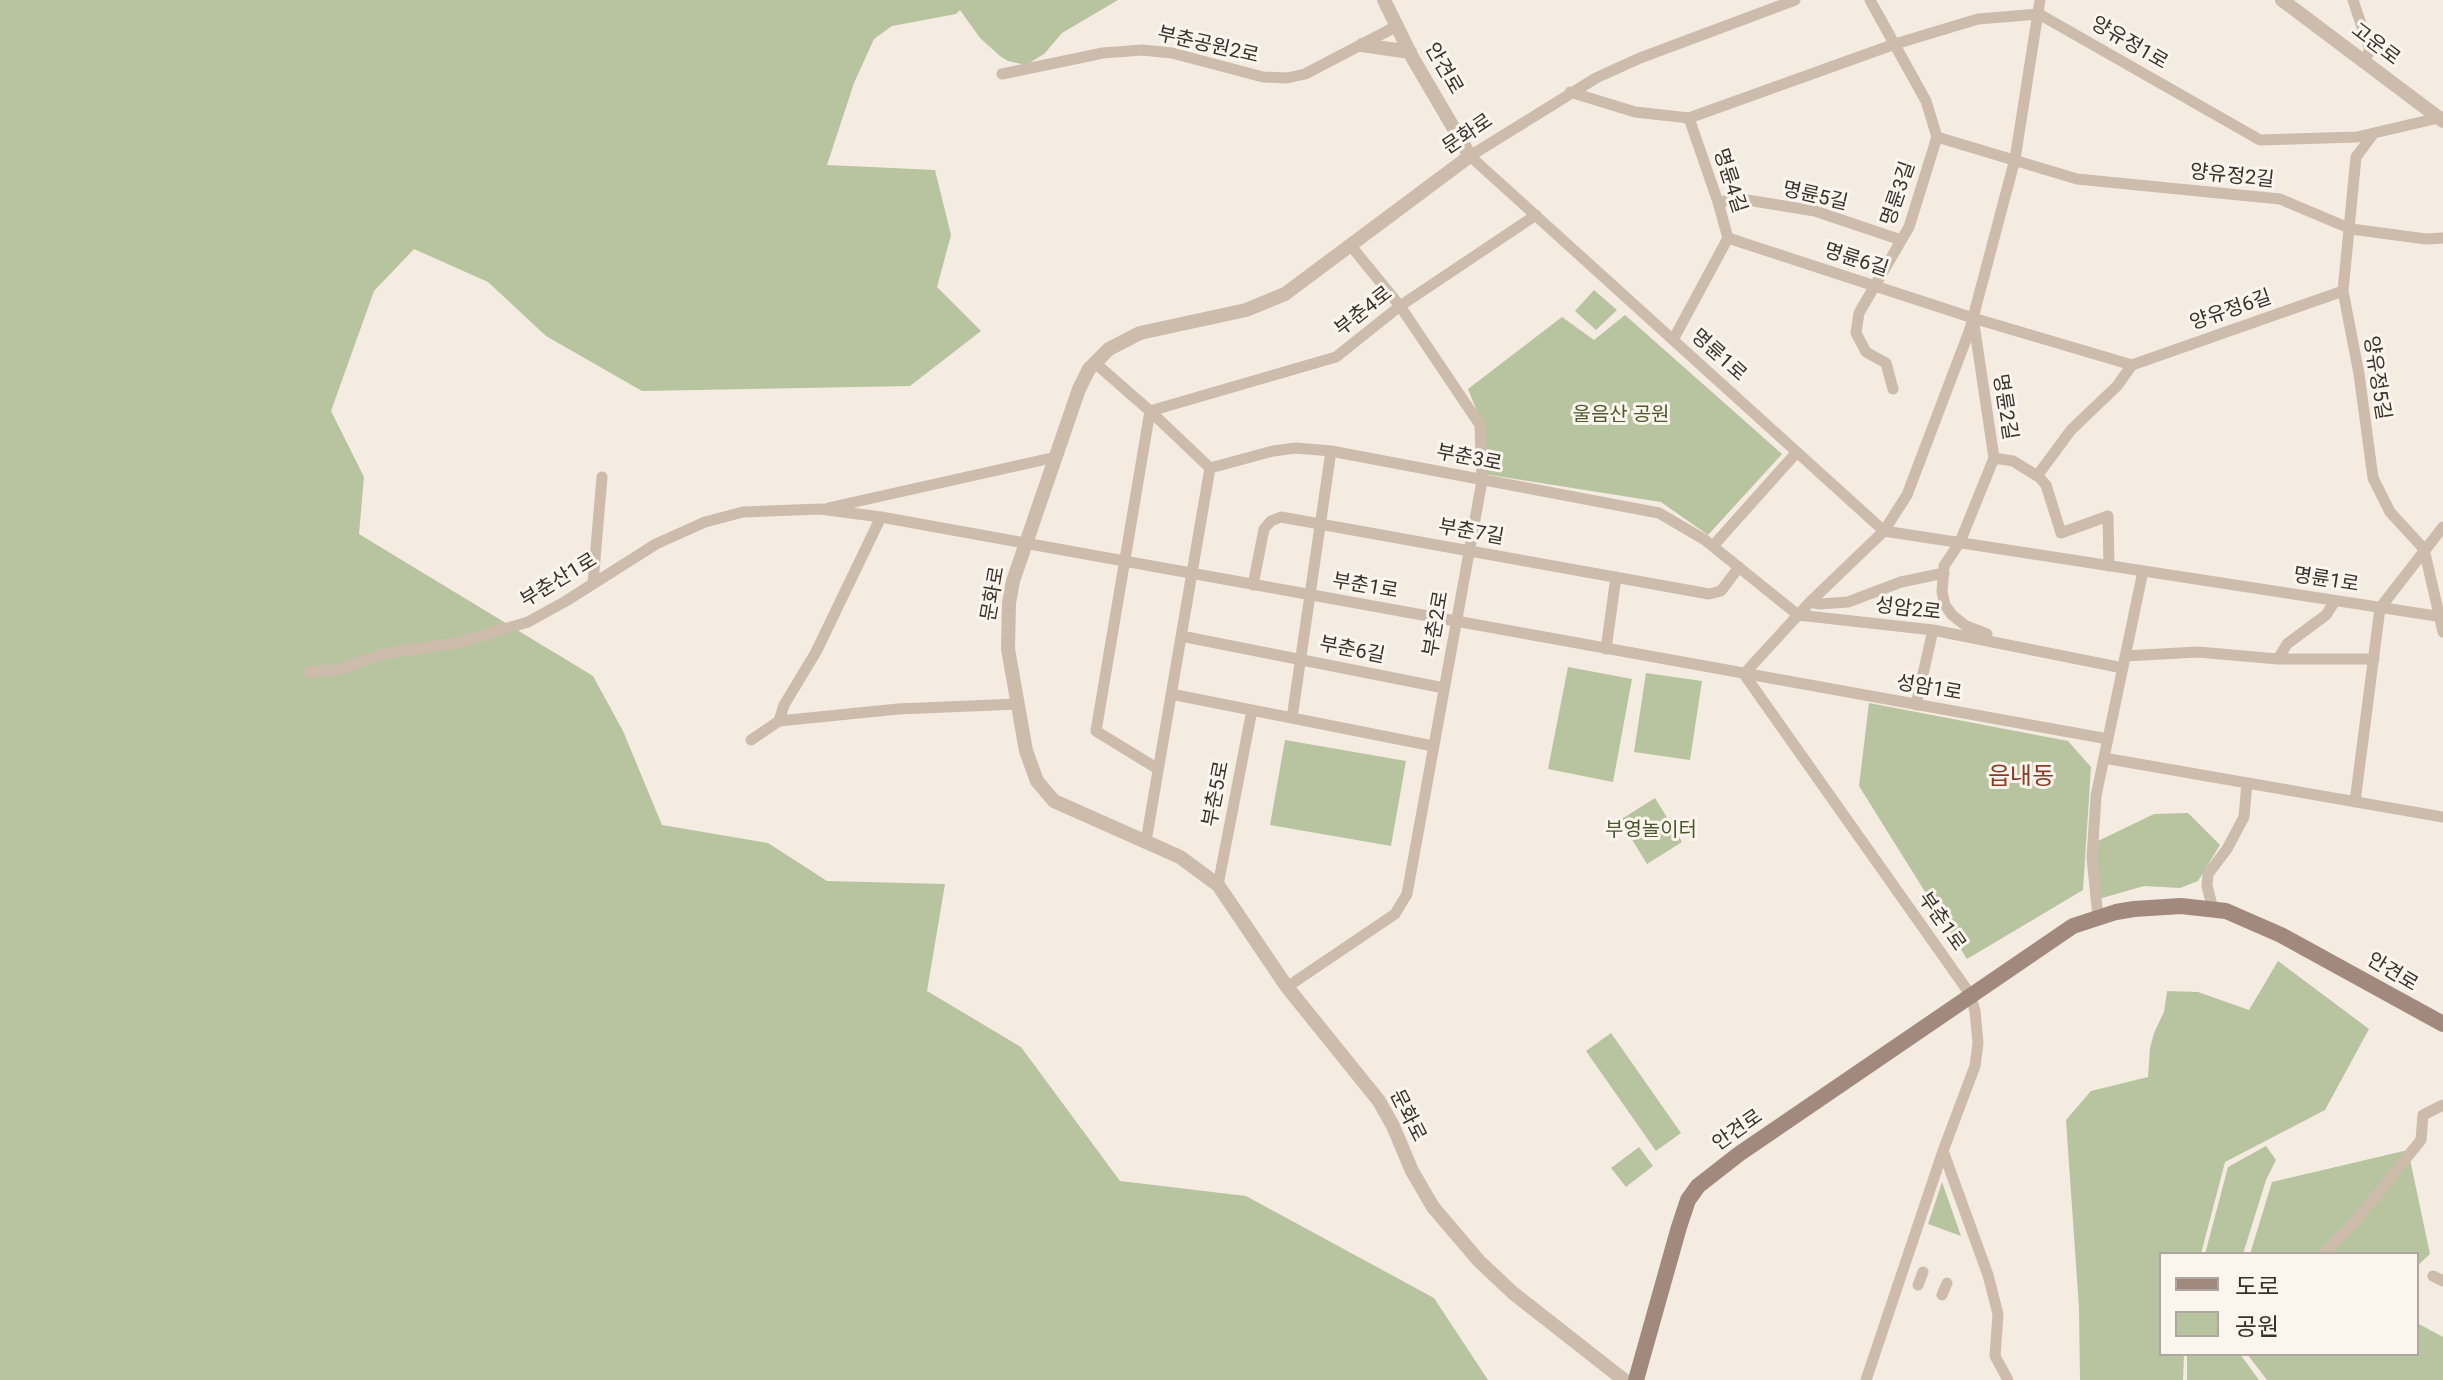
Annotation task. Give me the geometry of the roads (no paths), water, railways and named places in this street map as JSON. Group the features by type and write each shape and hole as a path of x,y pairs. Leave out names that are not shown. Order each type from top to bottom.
{"main road":[{"name":"안견로","path":"1636,1380 1679,1227 1688,1200 1698,1186 1739,1154 1970,994 2060,934 2098,917 2152,907 2213,909 2249,919 2443,1024"}],"street":[{"name":"안견로","path":"1384,0 1470,156"},
{"name":"문화로","path":"1624,1380 1513,1293 1479,1261 1452,1229 1418,1184 1379,1101 1287,987 1218,885 1192,864 1059,804 1047,794 1029,763 1008,649 1007,620 1013,581 1079,389 1094,362 1116,344 1140,333 1246,310 1275,299 1470,156 1570,92 1640,58 1795,0"},
{"path":"1870,0 1926,101 1937,137 2015,159"},
{"name":"명륜2길","path":"1884,531 1907,495 1973,318 2015,159 2040,0"},
{"name":"고운로","path":"2282,0 2366,56 2442,119"},
{"path":"2353,0 2366,56"},
{"path":"1570,92 1635,112 1689,118 1895,44 1978,19 2039,14"},
{"name":"양유정1로","path":"2039,14 2260,140 2357,137 2442,119"},
{"name":"부춘공원2로","path":"1002,74 1103,53 1142,50 1172,53 1263,77 1287,78 1305,74 1397,26"},
{"path":"1362,45 1410,52"},
{"name":"명륜4길","path":"1673,340 1728,238 1689,118"},
{"name":"양유정5길","path":"2374,133 2356,157 2343,291 2359,374 2373,478 2390,512 2424,549 2441,617"},
{"name":"명륜3길","path":"1893,389 1886,363 1866,352 1856,333 1859,313 1909,227 1937,137"},
{"name":"명륜1로","path":"1470,156 1884,531 2441,617"},
{"name":"양유정2길","path":"2015,159 2077,179 2280,199 2351,229 2426,239 2443,238"},
{"name":"명륜5길","path":"1718,202 1741,199 1815,211 1901,240"},
{"name":"부춘4로","path":"1150,411 1336,357 1400,306 1536,215"},
{"name":"명륜6길","path":"1728,238 1973,318"},
{"name":"부춘2로","path":"1287,987 1395,914 1403,904 1412,875 1482,481 1480,425 1400,306 1351,246"},
{"name":"양유정6길","path":"2132,365 2343,291"},
{"path":"1973,318 2132,365 2117,386 2071,430 2037,476"},
{"name":"명륜2길","path":"1960,542 1994,458 1973,318"},
{"path":"1094,362 1210,468 1146,841"},
{"path":"1150,411 1096,732 1158,769"},
{"name":"부춘3로","path":"1210,468 1285,448 1331,451 1659,513 1713,546 1798,615"},
{"path":"1310,595 1331,451"},
{"path":"1713,546 1797,452"},
{"name":"부춘산1로","path":"820,509 1056,457"},
{"path":"1994,458 2013,461 2046,485 2061,533 2108,516 2109,566"},
{"path":"593,583 602,477"},
{"name":"부춘산1로","path":"309,672 340,669 383,654 457,643 528,622 672,535 743,512 820,509 1026,543"},
{"path":"779,721 784,705 816,652 881,517"},
{"name":"부춘7길","path":"1253,585 1263,533 1271,521 1281,517 1715,594 1723,589 1739,567"},
{"path":"2355,802 2380,608 2443,527"},
{"path":"1744,674 1810,602 1884,531"},
{"path":"1810,602 1848,602 1901,582 1944,573 1944,566 1960,542"},
{"name":"부춘1로","path":"1026,543 1744,674 1970,994"},
{"path":"2098,917 2092,858 2096,796 2143,571"},
{"name":"성암2로","path":"1944,573 1942,592 1945,605 1952,615 1966,626 2013,644"},
{"path":"1606,649 1616,577"},
{"name":"부춘6길","path":"1300,660 1310,595"},
{"path":"2278,659 2287,644 2326,615 2335,601"},
{"name":"성암2로","path":"1798,615 1933,630 2124,662 2198,652 2278,659 2374,659"},
{"path":"2441,617 2443,632"},
{"path":"1916,705 1933,630"},
{"name":"부춘6길","path":"1181,636 1444,688"},
{"path":"1292,718 1300,660"},
{"name":"성암1로","path":"1744,674 2108,739"},
{"path":"1171,694 1433,746"},
{"path":"751,740 779,721 898,709 1018,704"},
{"name":"부춘5로","path":"1218,885 1252,710"},
{"path":"2104,758 2443,817"},
{"path":"2213,909 2207,886 2208,874 2227,849 2244,817 2247,783"},
{"path":"1866,1380 1977,1060 1977,1032 1970,994"},
{"path":"2325,1252 2354,1223 2421,1140 2423,1115 2443,1105"},
{"path":"1943,1151 1988,1275 1998,1314 1995,1356 2008,1380"},
{"path":"1918,1285 1923,1272"},
{"path":"1942,1295 1947,1283"}],"district":[{"name":"읍내동","path":"2021,778"}],"park label":[{"name":"울음산 공원","path":"1621,416"},
{"name":"부영놀이터","path":"1651,831"}]}
